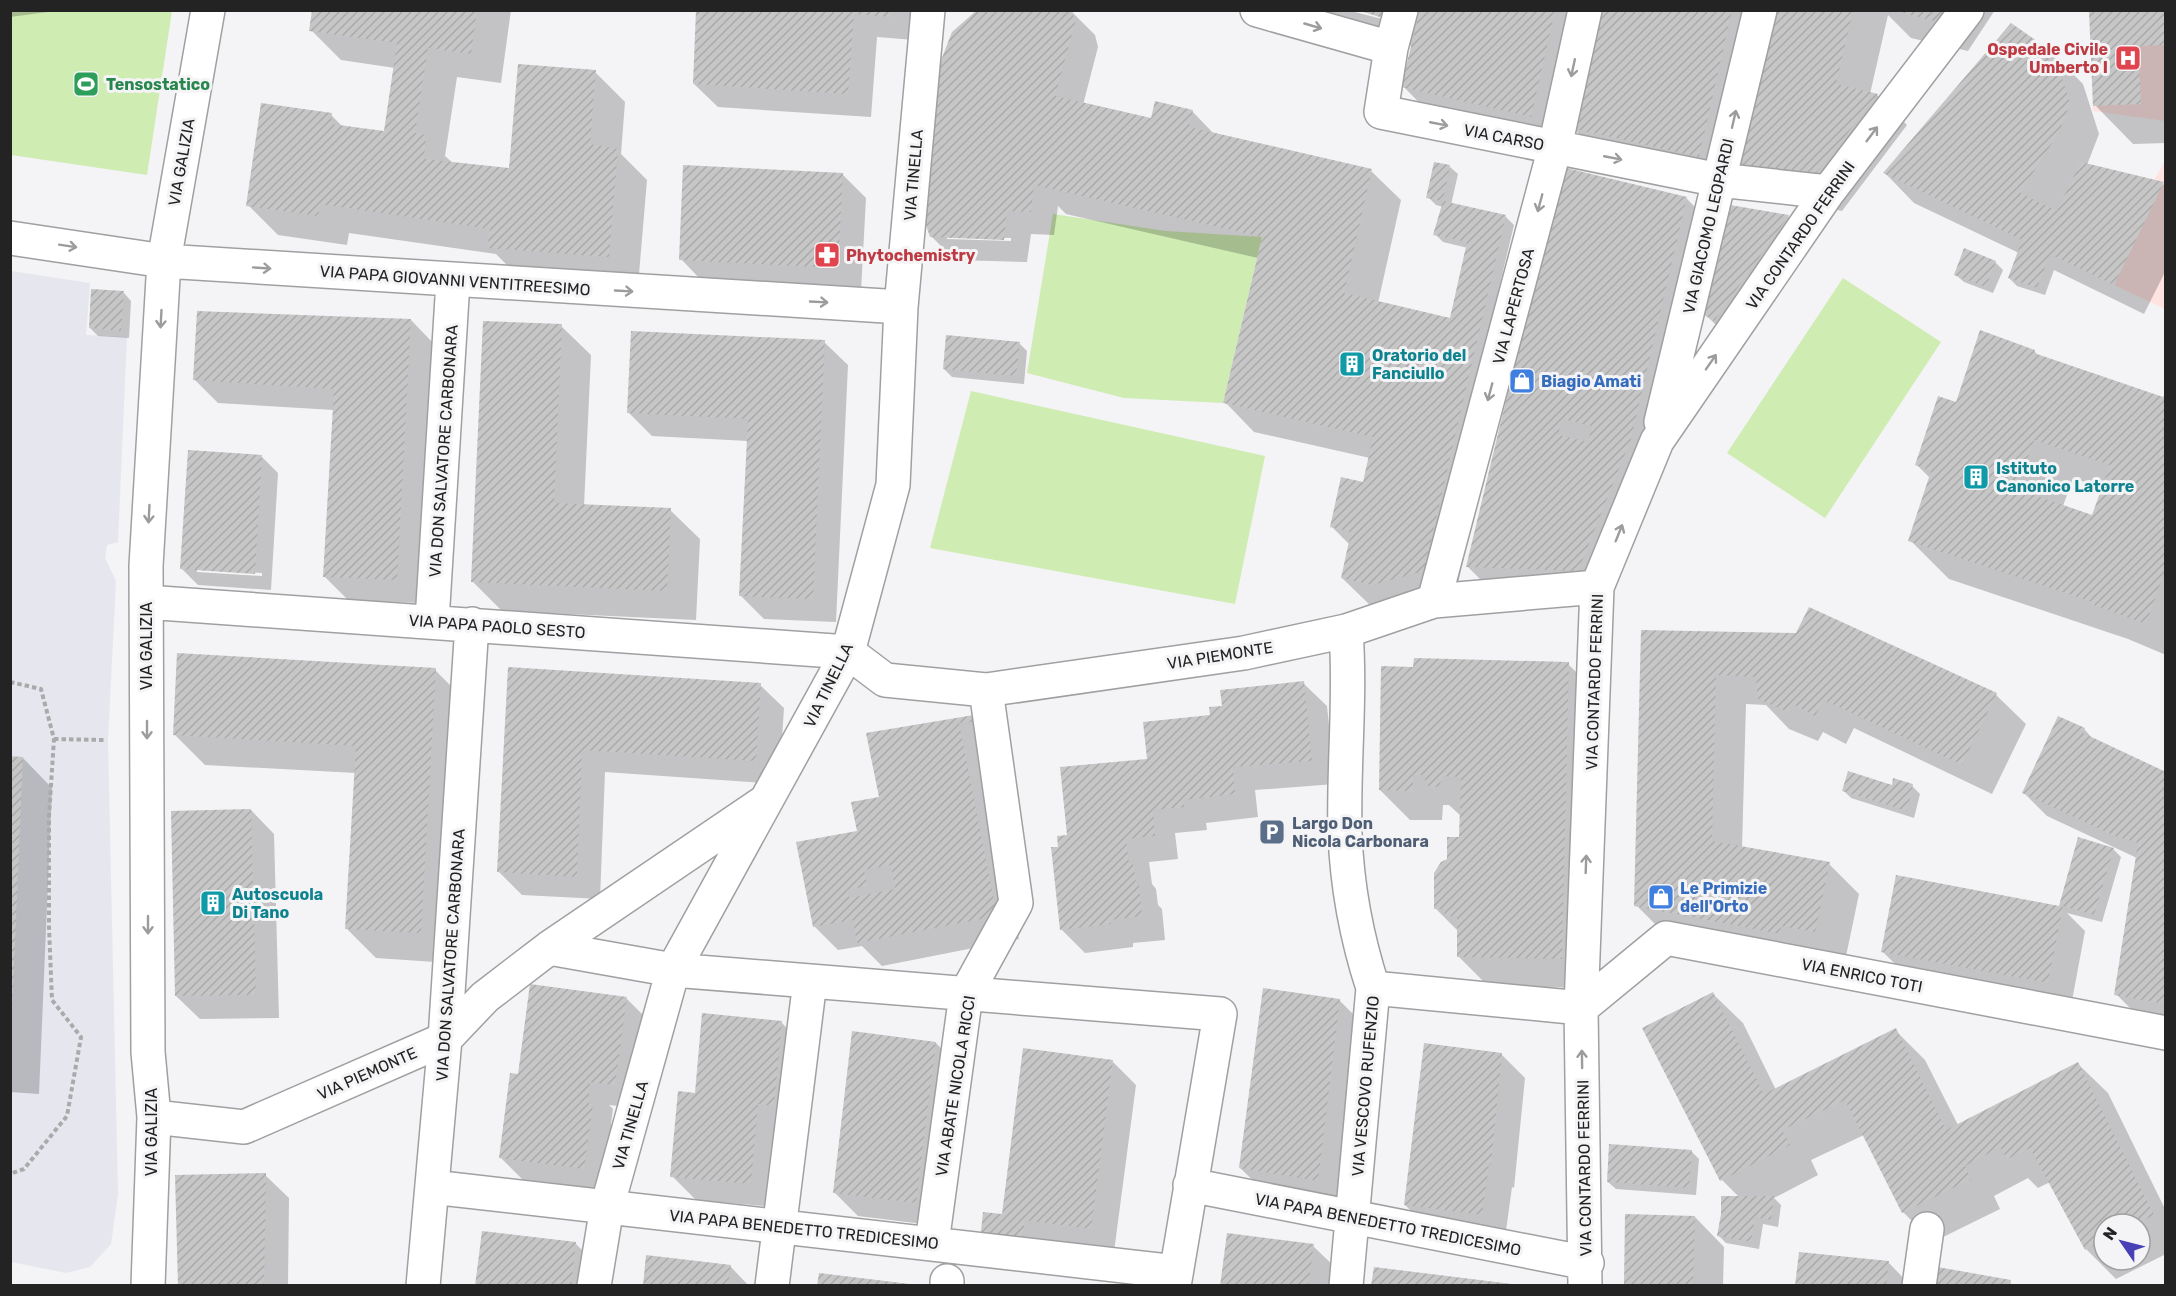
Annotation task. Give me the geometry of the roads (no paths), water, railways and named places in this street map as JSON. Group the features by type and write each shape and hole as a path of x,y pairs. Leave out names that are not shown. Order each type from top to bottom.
{"street":[{"name":"VIA GALIZIA","path":"148,1286 154,1117 148,1052 146,602 164,261 208,10"},
{"name":"VIA TINELLA","path":"594,1286 607,1207 674,970 848,652 893,485 901,307 928,10"},
{"path":"1257,10 1391,48 1401,10"},
{"name":"VIA LAPERTOSA","path":"1434,601 1555,147 1585,10"},
{"name":"VIA GIACOMO LEOPARDI","path":"1657,441 1760,10"},
{"name":"VIA CONTARDO FERRINI","path":"1586,1274 1581,1008 1597,587 1657,441 1828,192 1967,10"},
{"name":"VIA CARSO","path":"1391,48 1381,112 1719,180 1828,192"},
{"name":"VIA PAPA GIOVANNI VENTITREESIMO","path":"10,238 164,261 453,281 901,307"},
{"name":"VIA DON SALVATORE CARBONARA","path":"432,621 453,281"},
{"name":"VIA PIEMONTE","path":"848,652 885,680 986,690 1244,653 1346,631 1434,601 1597,587"},
{"name":"VIA PAPA PAOLO SESTO","path":"146,602 848,652"},
{"name":"VIA DON SALVATORE CARBONARA","path":"423,1286 445,1039 472,624"},
{"path":"1346,631 1348,668 1345,836 1358,941 1373,988"},
{"name":"VIA ABATE NICOLA RICCI","path":"932,1243 966,994 1016,903 986,690"},
{"name":"VIA PIEMONTE","path":"154,1117 244,1127 445,1039 485,997 549,948 769,799"},
{"name":"VIA ENRICO TOTI","path":"1581,1008 1666,938 2166,1033"},
{"path":"549,948 674,970 1220,1014 1175,1279"},
{"path":"772,1286 810,981"},
{"name":"VIA VESCOVO RUFENZIO","path":"1346,1286 1354,1218 1373,988 1581,1008"},
{"name":"VIA PAPA BENEDETTO TREDICESIMO","path":"1190,1185 1354,1218 1586,1274"},
{"name":"VIA PAPA BENEDETTO TREDICESIMO","path":"432,1187 932,1243 1175,1279"},
{"path":"1919,1286 1927,1229"}],"place":[{"name":"Ospedale Civile Umberto I","path":"2128,58"},
{"name":"Tensostatico","path":"86,84"},
{"name":"Phytochemistry","path":"827,255"},
{"name":"Oratorio del Fanciullo","path":"1352,364"},
{"name":"Biagio Amati","path":"1522,381"},
{"name":"Istituto Canonico Latorre","path":"1976,477"},
{"name":"Largo Don Nicola Carbonara","path":"1272,832"},
{"name":"Le Primizie dell'Orto","path":"1661,897"},
{"name":"Autoscuola Di Tano","path":"213,903"}]}
